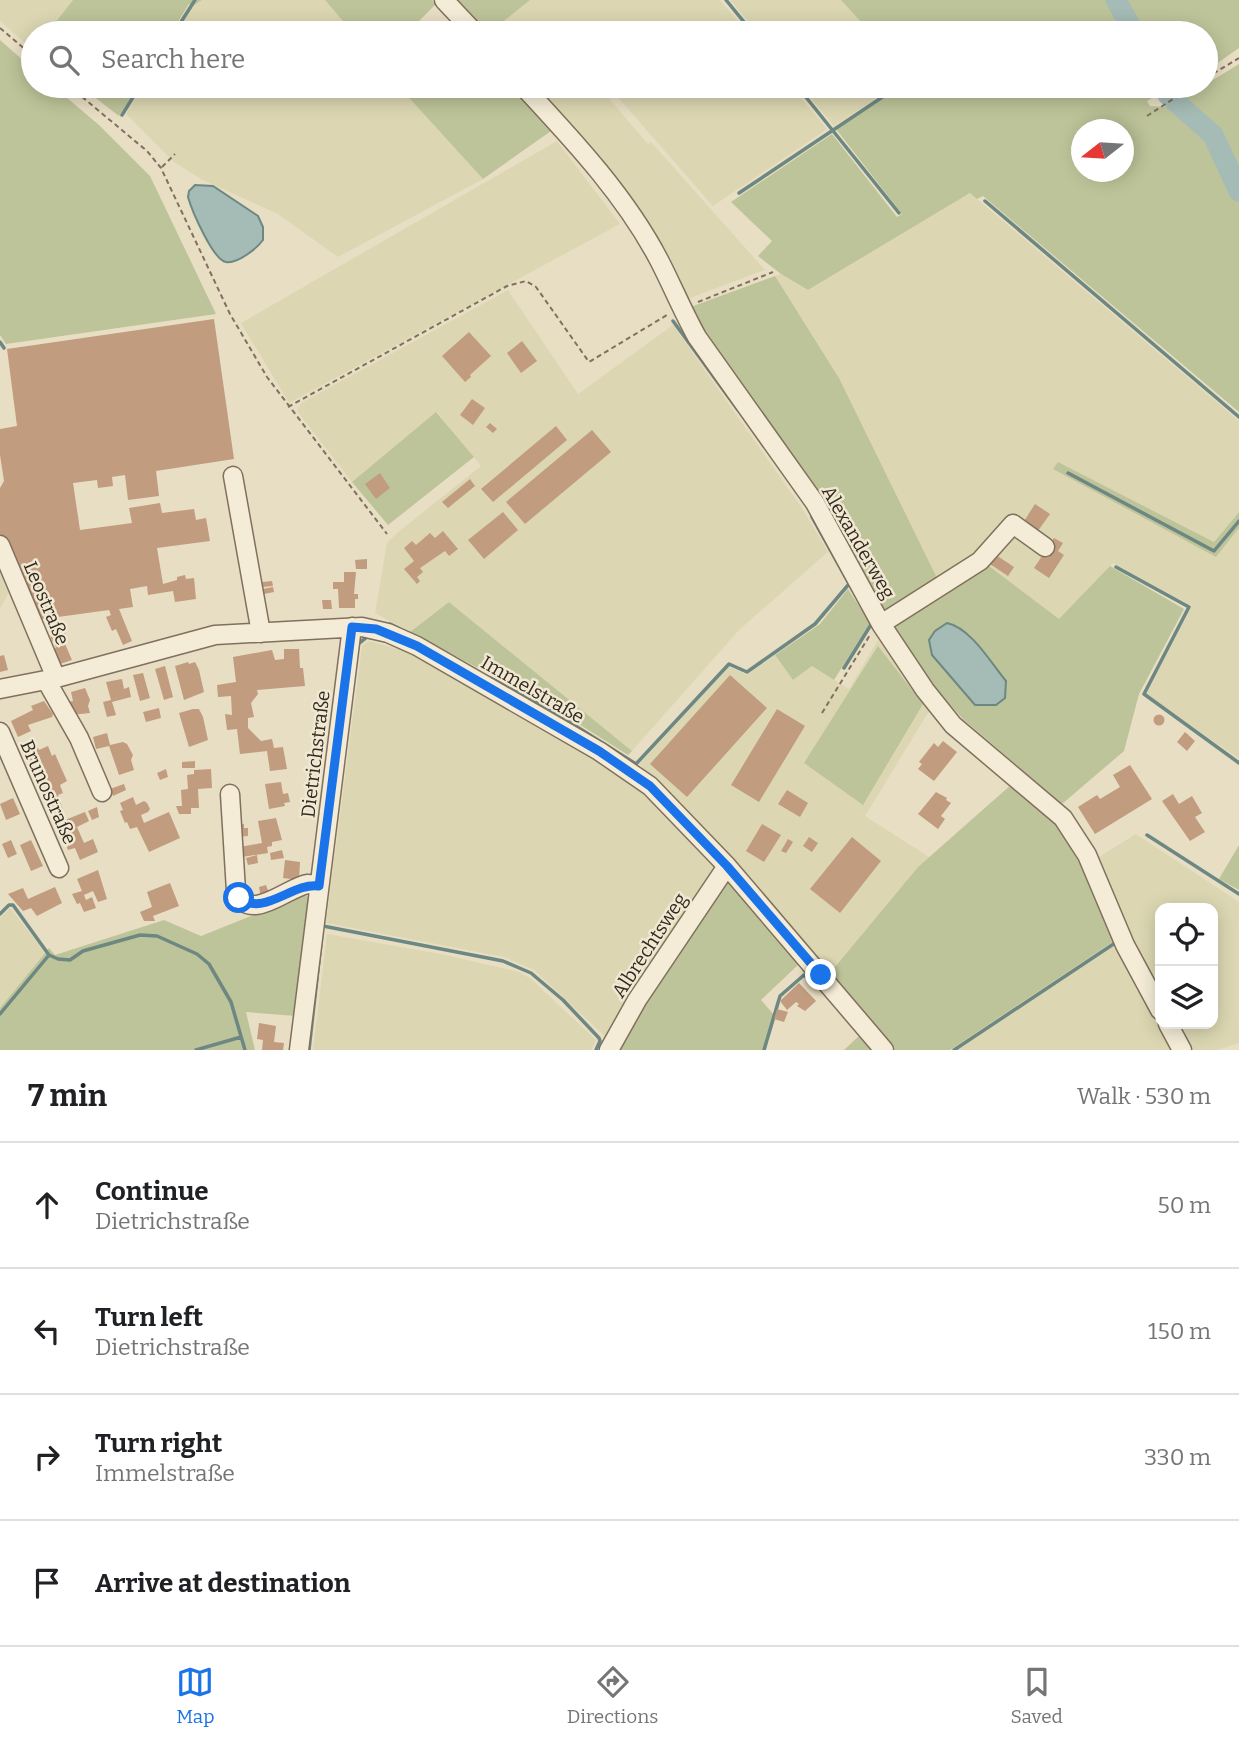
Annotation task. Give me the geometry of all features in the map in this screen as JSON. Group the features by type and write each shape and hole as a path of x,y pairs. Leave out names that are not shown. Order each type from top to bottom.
{"street":[{"path":"444,0 464,21"},
{"name":"Alexanderweg","path":"534,98 606,180 659,259 697,337 815,503 881,624 925,690 953,725 1063,818 1076,836 1125,945 1155,1001"},
{"path":"233,476 261,633"},
{"path":"881,624 980,561 1013,524 1045,547"},
{"name":"Leostraße","path":"0,545 51,679"},
{"name":"Immelstraße","path":"0,689 51,679 215,635 352,627 376,629 417,646 625,767 650,786 727,866 884,1050"},
{"name":"Dietrichstraße","path":"299,1050 352,627"},
{"path":"51,679 102,792"},
{"name":"Brunostraße","path":"0,732 59,868"},
{"path":"230,794 236,891 239,898 256,905 308,884 319,886"},
{"name":"Albrechtsweg","path":"609,1050 637,1000 727,866"},
{"path":"1171,1029 1182,1050"}],"path":[{"path":"0,28 21,46"},
{"path":"1218,71 1239,58"},
{"path":"83,98 147,151 161,168 230,314 267,377 387,534"},
{"path":"1147,116 1174,98"},
{"path":"161,168 174,154"},
{"path":"288,407 507,285 526,281 536,287 589,362 681,308 773,272"},
{"path":"822,713 871,633 881,624"}],"shaded area":[{"path":"0,0 73,0 56,21 21,21 21,39 0,21"},
{"path":"202,0 325,0 343,21 184,21 193,6"},
{"path":"530,0 720,0 738,21 504,21"},
{"path":"730,0 841,0 860,21 748,21"},
{"path":"136,98 410,98 483,179 338,257 278,214 201,179 174,162 126,114"},
{"path":"538,98 608,98 765,270 682,301 662,255"},
{"path":"618,98 801,98 827,129 713,206"},
{"path":"811,98 877,98 834,126"},
{"path":"557,141 620,224 289,403 241,323"},
{"path":"970,193 1239,421 1239,512 1214,542 1058,462 1216,557 1239,528 1239,759 1146,694 1192,606 1113,563 1059,620 985,563 939,582 839,378 775,276 781,274 808,290"},
{"path":"508,290 578,394 673,325 802,508 828,552 739,630 632,751 449,602 410,632 375,613 387,543 481,466 437,412 352,482 297,411 301,403"},
{"path":"0,559 12,586 0,609"},
{"path":"878,640 931,708 865,816 929,857 830,973 776,910 639,764 729,666 747,675 775,655 793,680 812,666 849,689"},
{"path":"369,641 413,653 596,758 642,791 717,869 608,1039 534,970 504,957 326,923 362,646"},
{"path":"1136,834 1239,902 1239,1043 1217,1050 1189,1050 1178,1029 1218,1029 1218,903 1155,903 1155,988 1130,941 1094,860"},
{"path":"10,908 45,952 0,1008 0,918"},
{"path":"327,934 446,955 519,972 531,979 596,1040 591,1050 313,1050"},
{"path":"1117,943 1155,1012 1155,1029 1164,1029 1176,1050 957,1050"}],"green space":[{"path":"73,0 202,0 193,6 189,4 178,21 56,21"},
{"path":"325,0 432,0 436,4 419,21 343,21"},
{"path":"451,0 530,0 504,21 470,21"},
{"path":"841,0 1239,0 1239,48 1218,63 1218,21 860,21"},
{"path":"0,40 21,58 21,98 67,98 99,125 150,176 216,314 6,344 0,335"},
{"path":"1239,64 1239,412 983,196 977,199 970,193 808,290 758,256 772,241 731,202 832,134 897,217 902,214 836,129 884,98 1152,98 1147,101 1150,106 1169,107 1184,98 1218,98 1218,77"},
{"path":"96,98 130,98 119,116"},
{"path":"409,98 521,98 551,131 483,179"},
{"path":"775,276 839,378 939,582 887,615 875,608 688,308"},
{"path":"436,412 474,457 388,525 352,482"},
{"path":"1058,462 1214,542 1239,512 1239,528 1216,557 1053,469"},
{"path":"985,563 1059,619 1110,566 1184,609 1139,694 1124,751 1062,804 963,719 931,684 895,627 894,620"},
{"path":"848,589 870,623 834,680 812,666 793,680 775,655 820,624"},
{"path":"449,602 632,751 628,755 555,709 410,632"},
{"path":"878,646 923,704 863,805 804,763"},
{"path":"1012,784 1059,827 1095,891 1117,939 950,1050 895,1050 830,973 918,867"},
{"path":"1239,845 1239,890 1219,879"},
{"path":"728,882 799,964 761,1000 775,1016 765,1050 613,1050 718,885"},
{"path":"303,895 309,897 296,1016 246,1012 255,1050 0,1050 0,1008 49,948 55,955 164,920 201,936"},
{"path":"860,1035 872,1050 844,1050"}],"water":[{"path":"195,185 213,186 258,216 263,227 263,240 236,261 226,262 221,259 204,234 190,204 189,191"},
{"path":"947,623 956,626 972,639 1006,681 1005,698 996,705 975,705 932,655 929,640 935,631"}],"building":[{"path":"214,319 234,459 156,471 159,496 128,500 125,475 112,477 113,486 98,488 97,480 73,483 80,530 132,523 129,508 160,503 162,513 194,509 196,520 206,518 210,541 157,548 163,584 185,575 186,579 194,578 196,599 175,602 173,591 148,595 147,586 130,589 133,607 119,609 132,641 123,645 116,629 112,631 106,617 111,615 109,610 36,620 0,537 0,488 4,481 0,429 17,426 7,349"},
{"path":"469,332 491,356 465,382 442,356"},
{"path":"522,341 537,361 521,373 507,353"},
{"path":"472,399 485,408 473,425 460,415"},
{"path":"490,423 497,429 493,433 486,427"},
{"path":"556,426 567,440 493,502 481,489"},
{"path":"592,430 611,452 525,524 506,502"},
{"path":"380,473 390,488 376,499 365,484"},
{"path":"470,479 475,486 448,508 442,502"},
{"path":"1035,504 1050,514 1035,535 1021,526"},
{"path":"503,512 518,530 484,559 468,540"},
{"path":"443,531 458,549 449,556 445,551 420,568 423,572 417,577 420,581 417,584 404,569 414,561 404,548 412,541 416,545 430,533 435,538"},
{"path":"1054,538 1063,543 1058,551 1064,555 1049,578 1034,568"},
{"path":"993,553 1014,567 1008,576 987,562"},
{"path":"367,559 367,569 356,569 355,560"},
{"path":"344,572 356,572 354,594 358,594 358,599 355,599 355,608 339,608 338,589 333,589 333,582 344,582"},
{"path":"272,581 273,586 263,587 262,582"},
{"path":"273,587 274,592 264,594 263,589"},
{"path":"322,600 331,600 332,609 323,609"},
{"path":"62,624 67,638 63,639 72,660 57,665 51,650 56,648 49,629"},
{"path":"284,649 299,649 305,686 257,690 258,694 251,703 254,717 248,718 248,728 261,741 272,739 274,748 283,747 287,769 270,771 267,751 240,754 237,729 227,730 225,714 232,715 231,696 218,697 217,685 236,682 233,657 272,650 275,660 284,659"},
{"path":"4,655 8,670 0,672 0,656"},
{"path":"195,662 204,692 184,700 175,666"},
{"path":"165,666 173,697 164,700 155,669"},
{"path":"143,673 150,698 140,701 133,675"},
{"path":"730,675 767,708 687,797 650,764"},
{"path":"122,679 124,689 129,687 131,697 112,702 116,715 107,717 103,702 111,700 106,682"},
{"path":"85,688 90,700 90,713 71,715 64,703 73,701 71,692"},
{"path":"44,701 53,714 52,717 28,725 31,731 18,737 11,721 33,710 31,706"},
{"path":"159,708 161,718 146,722 143,712"},
{"path":"199,709 203,717 208,740 189,747 179,713"},
{"path":"777,709 805,726 759,802 731,785"},
{"path":"1159,715 1163,716 1163,724 1159,725 1155,724 1154,720 1155,716"},
{"path":"1185,732 1195,741 1187,751 1177,742"},
{"path":"107,733 110,745 123,742 127,744 133,755 131,760 134,770 119,775 109,746 96,749 93,737"},
{"path":"35,740 39,750 48,746 52,756 55,754 67,781 60,785 63,793 58,795 63,810 50,815 42,791 47,788 42,777 36,779 22,745"},
{"path":"943,741 957,752 934,781 918,769 922,764 919,762 934,743 938,747"},
{"path":"195,761 195,768 182,768 182,762"},
{"path":"1130,765 1152,799 1095,834 1078,807 1097,795 1100,799 1120,787 1113,775"},
{"path":"166,769 168,777 160,780 157,773"},
{"path":"211,769 212,788 198,789 199,808 191,808 191,814 179,814 176,806 182,806 181,790 188,789 187,775 194,774 194,770"},
{"path":"281,782 283,794 288,793 290,802 284,803 285,806 269,809 265,784"},
{"path":"124,784 126,790 113,796 110,789"},
{"path":"787,790 808,803 800,817 778,804"},
{"path":"936,792 951,803 941,816 945,819 938,829 918,814"},
{"path":"1173,794 1179,804 1192,796 1202,813 1195,817 1205,832 1190,841 1162,801"},
{"path":"133,797 136,805 144,801 150,809 141,815 144,823 169,812 180,838 149,852 137,827 130,829 120,811 123,810 120,803"},
{"path":"13,798 20,814 6,820 0,804"},
{"path":"97,807 99,817 92,820 88,811"},
{"path":"85,812 89,821 77,827 84,843 93,839 98,852 80,860 75,848 68,850 61,834 70,830 65,820"},
{"path":"276,818 282,840 272,842 272,846 267,847 268,853 242,857 240,847 262,843 258,821"},
{"path":"244,824 244,828 248,828 248,836 237,837 236,825"},
{"path":"762,824 781,835 764,862 746,851"},
{"path":"809,837 818,843 812,852 803,846"},
{"path":"852,837 881,861 840,913 810,889"},
{"path":"788,839 793,842 786,853 781,851"},
{"path":"11,840 17,854 8,858 2,844"},
{"path":"31,840 43,866 31,871 20,845"},
{"path":"282,850 284,858 271,860 270,853"},
{"path":"257,855 258,863 248,865 246,858"},
{"path":"285,860 300,862 299,880 283,878"},
{"path":"98,870 107,899 98,902 93,891 84,895 86,900 92,897 96,908 84,912 72,894 82,891 77,879"},
{"path":"170,883 179,906 153,916 155,921 144,921 140,912 152,907 147,892"},
{"path":"266,885 270,896 261,898 259,887"},
{"path":"55,887 62,903 37,916 31,908 23,911 8,894 23,888 28,899"},
{"path":"799,983 816,1001 805,1011 797,1006 799,1004 796,1002 787,1010 780,1001"},
{"path":"777,1009 788,1012 784,1022 774,1019"},
{"path":"259,1023 276,1026 274,1042 284,1043 283,1050 262,1050 263,1040 257,1039"}],"waterway":[{"path":"182,21 195,0"},
{"path":"726,0 743,21"},
{"path":"1116,0 1127,21"},
{"path":"122,115 133,98"},
{"path":"807,98 899,213"},
{"path":"739,193 881,98"},
{"path":"1171,98 1213,135 1239,191"},
{"path":"985,201 1239,417"},
{"path":"673,321 738,410"},
{"path":"0,342 4,348"},
{"path":"1068,473 1214,551 1239,521"},
{"path":"812,517 856,596"},
{"path":"1116,567 1189,607 1144,694 1239,763"},
{"path":"491,678 555,713 636,764 729,664 747,672 815,624 849,584"},
{"path":"844,668 872,623"},
{"path":"390,624 398,628"},
{"path":"358,648 358,644 367,637 373,638"},
{"path":"1147,835 1239,894"},
{"path":"0,914 9,905 13,905 49,955 58,959 70,960 83,951 140,935 157,936 197,954 209,964 231,1002 245,1050"},
{"path":"323,926 503,961 531,973 563,1000 599,1038 596,1050"},
{"path":"309,1050 322,933"},
{"path":"954,1050 1118,941"},
{"path":"0,1014 49,955"},
{"path":"764,1050 780,996 804,975 819,986"},
{"path":"196,1050 241,1037"}],"route":[{"path":"239,898 256,905 308,884 319,886 352,627 376,629 417,646 599,751 650,786 727,866 821,975"}]}
